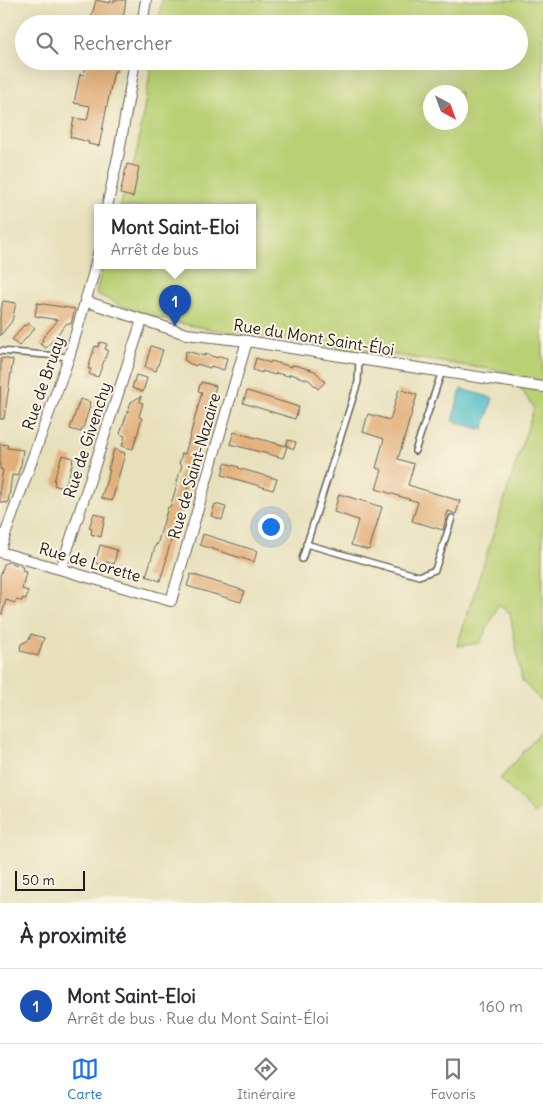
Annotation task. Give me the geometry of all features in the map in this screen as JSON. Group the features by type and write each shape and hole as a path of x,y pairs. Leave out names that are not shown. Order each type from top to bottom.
{"street":[{"path":"144,15 146,0"},
{"path":"108,204 133,70"},
{"name":"Rue de Bruay","path":"0,551 69,357 94,269"},
{"name":"Rue du Mont Saint-Éloi","path":"85,301 186,334 247,341 359,360 543,387"},
{"name":"Rue de Givenchy","path":"61,569 142,320"},
{"name":"Rue de Saint-Nazaire","path":"171,601 247,341"},
{"name":"Rue de Lorette","path":"0,551 171,601"}],"lane":[{"path":"0,351 69,357"},
{"path":"302,559 358,382 359,360"},
{"path":"415,451 442,371"},
{"path":"306,544 419,576 435,570 452,518"}],"green space":[{"path":"162,0 543,0 543,703 522,681 510,613 498,605 480,643 457,646 534,408 510,372 191,326 142,313 118,304 96,293 102,269 256,269 256,204 121,204 136,156 150,70 528,70 528,15 160,15"},
{"path":"543,730 543,805 535,814 500,779"}],"water":[{"path":"461,389 493,398 483,430 452,421"}],"building":[{"path":"96,0 110,3 110,1 114,2 114,0 126,0 124,15 92,15"},
{"path":"85,70 117,70 114,71 99,146 70,137 74,118 87,120 90,106 74,103 80,74 84,75"},
{"path":"127,164 139,167 133,197 120,194"},
{"path":"3,301 16,303 12,321 0,336 0,315"},
{"path":"37,303 75,309 71,324 67,323 46,348 40,344 43,341 42,339 58,320 35,316"},
{"path":"28,323 35,328 19,346 12,340 24,325 26,326"},
{"path":"100,342 107,344 105,349 108,350 98,377 89,374 91,369 88,369 95,346 98,347"},
{"path":"151,346 163,350 156,371 145,367"},
{"path":"186,351 205,356 205,354 218,358 219,356 227,358 224,370 188,363 184,360"},
{"path":"1,358 13,360 4,419 0,419"},
{"path":"256,358 270,363 271,361 315,371 325,382 318,389 309,380 290,374 289,376 276,373 275,375 253,370"},
{"path":"136,375 147,378 143,392 132,388"},
{"path":"201,382 216,386 214,393 217,394 160,581 146,576 177,485 182,465 179,464 182,453 185,454 202,392 198,391"},
{"path":"399,389 417,395 398,459 414,464 408,485 460,501 456,514 448,511 443,530 412,521 418,502 376,489 382,470 376,468 384,439 363,432 368,414 390,420"},
{"path":"247,391 299,407 295,419 243,403"},
{"path":"141,396 140,402 143,403 139,417 142,418 133,449 122,446 125,436 120,434 131,402"},
{"path":"80,399 90,402 81,432 70,429"},
{"path":"234,432 286,446 288,440 296,442 294,449 287,446 283,458 230,444"},
{"path":"0,444 8,445 7,448 23,450 17,476 12,475 8,503 0,502 3,470 0,469"},
{"path":"114,449 125,453 112,501 101,498 110,470 108,470"},
{"path":"63,455 73,458 73,462 63,488 54,485 54,481"},
{"path":"225,463 277,479 273,490 222,475"},
{"path":"339,494 382,507 369,550 351,545 358,520 334,512"},
{"path":"215,504 226,507 222,520 211,516"},
{"path":"94,513 105,517 101,537 91,534 92,529 89,528"},
{"path":"203,534 257,551 254,562 200,545"},
{"path":"100,545 117,550 114,564 106,562 105,565 95,563"},
{"path":"8,562 23,567 22,571 26,572 22,589 28,591 26,599 23,598 22,601 16,600 15,603 6,600 2,614 0,614 0,576 4,564"},
{"path":"191,574 245,591 241,602 187,586"},
{"path":"31,634 44,638 38,656 21,651 20,649 21,644 29,640"}],"place":[{"name":"Mont Saint-Eloi","path":"175,326"}]}
